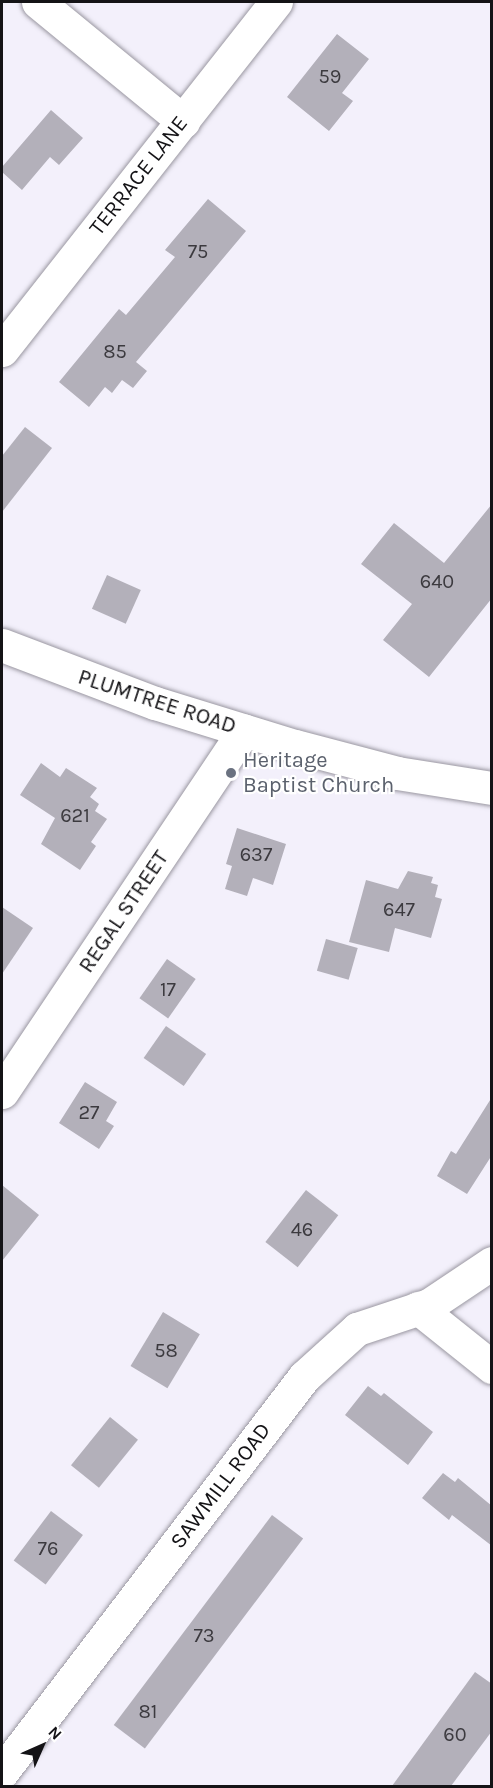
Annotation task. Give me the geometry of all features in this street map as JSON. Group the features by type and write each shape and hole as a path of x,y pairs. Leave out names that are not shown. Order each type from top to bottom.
{"street":[{"path":"38,2 183,121"},
{"name":"TERRACE LANE","path":"2,350 276,2"},
{"name":"PLUMTREE ROAD","path":"2,645 101,684 244,731 397,773 492,788"},
{"name":"REGAL STREET","path":"2,1092 244,731"},
{"name":"SAWMILL ROAD","path":"2,1772 304,1377 357,1329 429,1305 492,1263"},
{"path":"418,1308 492,1366"}],"building":[{"path":"337,34 369,59 342,93 353,101 329,131 287,97"},
{"path":"51,110 83,138 59,165 50,157 22,190 2,172 2,167"},
{"path":"208,199 246,231 136,362 147,371 133,388 122,380 112,393 105,387 89,407 59,382 119,309 126,315 175,257 165,250"},
{"path":"25,427 52,448 2,512 2,456"},
{"path":"492,504 492,598 429,677 383,640 412,604 361,564 394,523 444,563"},
{"path":"107,575 141,590 126,624 92,609"},
{"path":"41,763 60,777 66,768 97,788 90,797 99,804 95,811 107,819 91,842 96,846 80,870 41,844 55,818 20,795"},
{"path":"237,828 286,844 273,885 253,878 247,896 225,889 232,866 226,864"},
{"path":"408,871 433,877 431,883 438,885 435,897 442,899 431,938 395,928 389,952 349,942 366,880 398,889"},
{"path":"2,907 33,928 2,974"},
{"path":"326,939 358,948 349,980 317,971"},
{"path":"167,959 196,979 168,1018 139,998"},
{"path":"166,1026 206,1054 184,1086 144,1058"},
{"path":"85,1082 117,1102 106,1121 114,1126 99,1149 59,1123"},
{"path":"492,1097 492,1155 467,1194 437,1176 451,1151 456,1154"},
{"path":"2,1185 39,1215 2,1261"},
{"path":"306,1190 338,1215 298,1267 265,1242"},
{"path":"163,1312 200,1334 167,1388 131,1366"},
{"path":"368,1386 381,1396 384,1393 433,1432 408,1465 345,1415"},
{"path":"110,1417 138,1440 99,1488 71,1465"},
{"path":"443,1473 455,1482 458,1478 492,1506 492,1546 452,1515 449,1520 422,1498"},
{"path":"51,1511 83,1535 46,1585 14,1561"},
{"path":"272,1515 303,1538 145,1749 114,1725"},
{"path":"475,1672 492,1684 492,1731 451,1786 392,1786"}],"place":[{"name":"Heritage Baptist Church","path":"231,773"}]}
